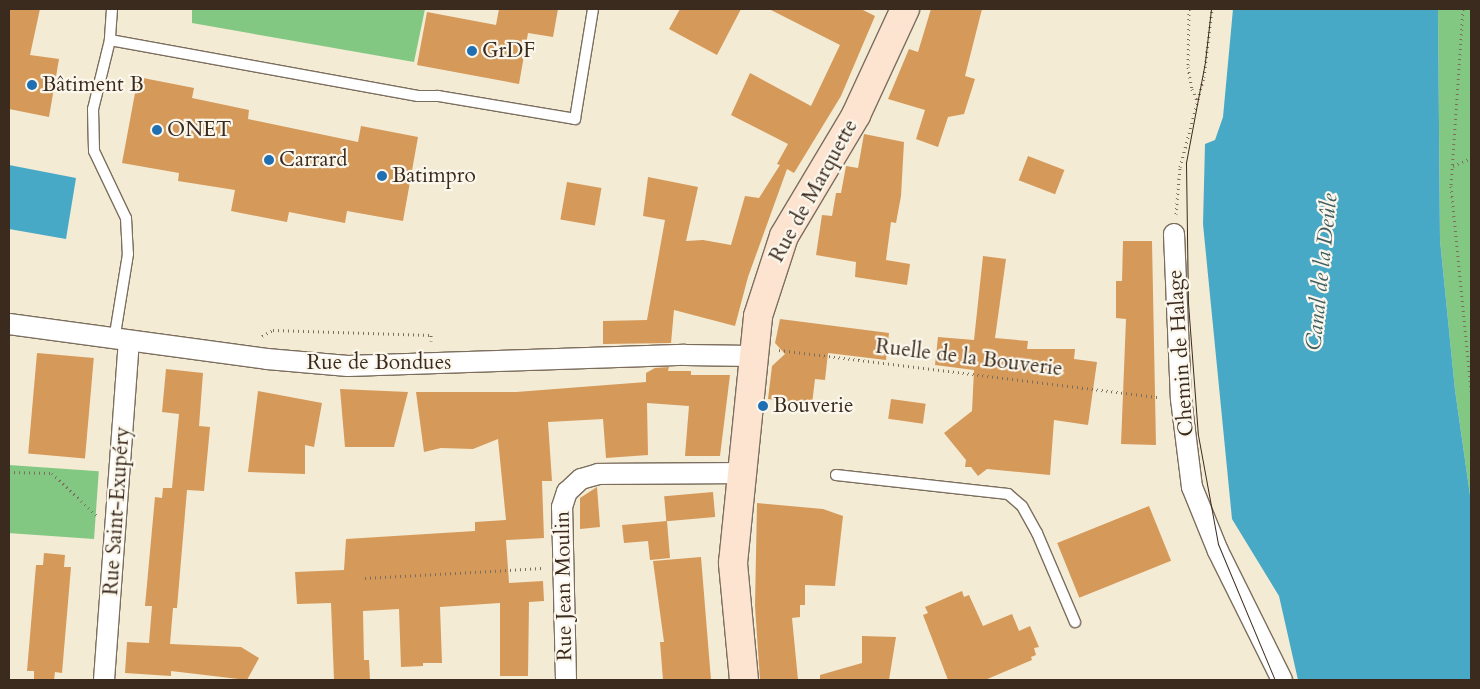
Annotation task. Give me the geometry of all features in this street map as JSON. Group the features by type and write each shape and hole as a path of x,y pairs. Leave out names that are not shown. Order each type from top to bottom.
{"street":[{"name":"Rue de Marquette","path":"744,680 733,563 740,473 753,352 762,301 782,243 856,115 904,9"},
{"name":"Chemin de Halage","path":"1174,234 1181,399 1189,476 1198,505 1282,680"},
{"name":"Rue de Bondues","path":"9,324 267,359 370,366 753,352"},
{"name":"Rue Saint-Exupéry","path":"104,680 116,519 122,340"},
{"name":"Rue Jean Moulin","path":"566,680 562,507 567,492 581,479 598,474 740,473"}],"lane":[{"path":"112,9 110,40 93,110 94,150 126,218 128,254 122,340"},
{"path":"110,40 418,96 438,96 575,119 593,9"},
{"path":"836,475 1008,494 1022,506 1037,533 1075,622"}],"path":[{"path":"1188,9 1186,35 1192,89 1198,100 1196,111"},
{"path":"1174,234 1180,167 1206,70 1212,9"},
{"path":"1463,9 1451,186 1471,391"},
{"path":"1452,166 1471,158"},
{"name":"Ruelle de la Bouverie","path":"753,352 1181,399"},
{"path":"9,472 52,473 92,514 116,519"},
{"path":"365,578 564,567"}],"green space":[{"path":"192,9 425,9 414,62 192,23"},
{"path":"1438,9 1471,9 1471,502 1455,390 1440,240"},
{"path":"9,465 99,471 94,539 9,533"}],"water":[{"name":"Canal de la Deûle","path":"1233,9 1438,9 1440,240 1455,390 1471,502 1471,680 1298,680 1279,596 1232,519 1203,224 1205,144 1215,140 1223,117"},
{"path":"9,165 76,178 66,239 9,229"}],"building":[{"name":"Bâtiment B","path":"9,9 40,9 30,55 59,59 49,117 9,109"},
{"name":"GrDF","path":"499,9 558,9 553,37 528,33 519,84 417,65 427,12 496,25"},
{"path":"680,9 741,9 717,55 669,29"},
{"path":"769,9 861,9 875,16 841,96 794,173 787,169 748,277 735,326 674,310 671,343 603,344 603,321 647,320 665,220 643,216 648,177 698,187 686,241 703,240 731,245 745,196 759,198 780,165 777,164 788,144 731,115 750,73 811,106 840,45"},
{"path":"931,9 982,9 965,76 975,79 964,114 948,117 938,147 916,139 925,110 888,99 909,49 918,52"},
{"path":"138,77 194,88 192,98 249,110 248,119 358,142 361,126 418,137 403,221 347,211 345,223 289,212 287,222 231,211 235,190 178,181 179,173 122,163"},
{"path":"864,134 904,142 901,196 896,223 891,222 886,260 910,264 907,285 855,277 856,262 816,255 822,215 832,216 836,193 841,193 846,166 858,168"},
{"path":"1028,156 1064,170 1055,194 1019,180"},
{"path":"567,182 601,188 595,226 560,219"},
{"path":"1123,241 1152,241 1156,445 1121,444 1126,319 1116,318 1116,281 1122,281"},
{"path":"983,256 1006,259 995,338 1028,341 1027,349 1075,349 1074,359 1097,362 1088,425 1054,420 1050,475 987,469 978,476 971,467 965,467 966,460 944,433 972,411 974,370 935,365 938,337 974,340"},
{"path":"780,319 889,333 886,360 828,353 825,380 815,379 812,404 768,399 772,366 785,354 775,343"},
{"path":"37,353 94,358 85,459 28,454"},
{"path":"669,367 668,371 691,371 691,375 730,375 720,456 685,456 689,406 647,403 648,455 606,458 603,419 548,422 552,481 542,481 544,538 506,540 509,583 543,581 544,601 529,602 528,676 500,676 500,603 440,607 442,663 423,663 423,666 401,667 399,609 363,611 364,660 369,660 370,680 334,680 331,603 297,604 295,572 344,570 346,539 475,531 475,522 506,520 498,439 473,449 441,448 424,452 416,392 516,392 646,382 646,373 655,368"},
{"path":"166,369 203,373 199,426 210,427 204,491 187,490 177,608 173,608 170,644 241,647 259,658 247,680 171,671 171,676 125,673 127,642 149,643 152,606 145,606 155,497 162,498 163,488 172,488 179,414 162,412"},
{"path":"340,389 408,392 394,447 345,447"},
{"path":"258,391 322,403 314,447 305,445 305,474 248,472"},
{"path":"891,399 926,404 923,424 888,419"},
{"path":"597,487 600,527 580,529 580,498"},
{"path":"713,492 715,517 666,521 664,496"},
{"path":"757,503 823,509 843,516 835,586 805,585 805,605 800,605 800,617 792,618 798,680 760,680 755,606"},
{"path":"1149,506 1171,561 1079,598 1057,543"},
{"path":"667,521 670,558 650,560 648,541 624,543 622,525"},
{"path":"44,553 65,555 64,567 71,567 62,673 55,672 54,680 34,680 34,671 27,671 36,565 43,565"},
{"path":"701,557 711,680 663,680 660,642 664,642 653,561"},
{"path":"962,591 964,597 969,595 983,626 1012,614 1019,631 1030,626 1039,647 1034,648 1036,655 1031,657 1032,660 985,680 948,680 923,615 928,613 925,607"},
{"path":"862,636 896,637 889,680 820,680 820,675 862,663"}],"tram line":[{"path":"1211,9 1205,62 1186,163 1188,303 1198,435 1218,544 1275,680"}],"place":[{"name":"GrDF","path":"472,51"},
{"name":"Bâtiment B","path":"32,85"},
{"name":"ONET","path":"157,130"},
{"name":"Carrard","path":"269,160"},
{"name":"Batimpro","path":"382,176"},
{"name":"Bouverie","path":"763,406"}]}
